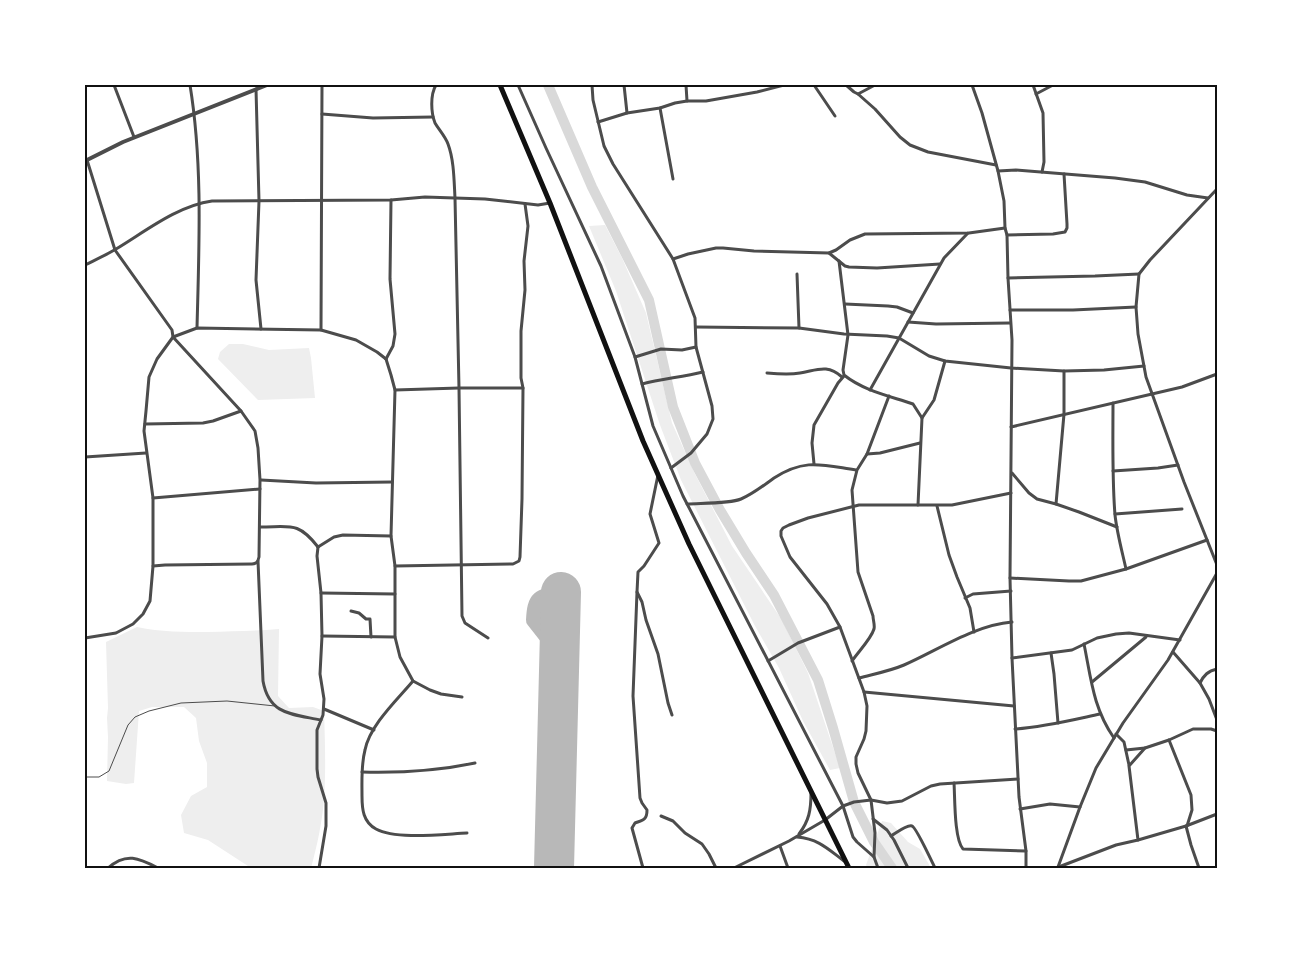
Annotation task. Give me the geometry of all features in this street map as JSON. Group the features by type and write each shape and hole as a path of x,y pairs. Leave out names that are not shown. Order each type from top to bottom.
{"highway":[{"path":"500,85 550,203 619,381 658,475 689,544 848,866"}],"street":[{"path":"114,85 134,137"},
{"path":"190,85 195,114 199,203 197,328"},
{"path":"268,85 134,137 86,160 115,250 172,330 173,336 252,425 257,439 260,480 258,561 264,690 268,699 283,711 321,720"},
{"path":"321,330 322,85"},
{"path":"436,85 433,95 433,117 448,144 454,175 463,620 467,625 488,638"},
{"path":"518,85 602,266 635,357 650,416 687,504 843,806 853,837 874,857"},
{"path":"592,85 593,100 604,146 613,164 673,259 694,313 696,347 712,406 713,419 707,434 691,452 671,468"},
{"path":"624,85 627,113"},
{"path":"686,85 687,101"},
{"path":"598,122 627,113 660,108 687,101 706,101 784,85"},
{"path":"814,85 835,116"},
{"path":"846,85 883,117 900,137 910,145 928,152 996,165"},
{"path":"858,94 875,85"},
{"path":"972,85 998,171 1004,201 1007,235 1012,340 1010,578 1012,658 1018,779 1026,851 1026,868"},
{"path":"1033,85 1043,113 1044,162 1042,172"},
{"path":"1036,94 1053,85"},
{"path":"256,89 259,201 256,280 261,330"},
{"path":"660,108 673,179"},
{"path":"322,114 373,118 433,117"},
{"path":"998,171 1016,170 1098,176 1145,182 1186,195 1208,198"},
{"path":"1007,235 1064,232 1067,224 1064,174"},
{"path":"1217,189 1139,274 1136,307 1138,334 1151,394 1217,565"},
{"path":"85,265 115,250 146,229 173,215 199,203 212,201 322,202 425,197 485,199 538,205 550,203"},
{"path":"386,359 393,346 395,334 390,279 390,200"},
{"path":"395,566 513,564 519,561 522,499 523,388 521,378 521,331 525,290 524,261 528,226 525,204"},
{"path":"673,259 716,248 829,253 850,240 865,234 969,232 1005,228"},
{"path":"870,390 944,258 969,232"},
{"path":"829,253 849,267 877,268 941,264"},
{"path":"814,464 812,443 814,425 843,376 848,334 839,261"},
{"path":"798,274 799,328"},
{"path":"1008,278 1139,274"},
{"path":"844,304 897,307 913,313"},
{"path":"1010,310 1136,307"},
{"path":"908,322 1010,324"},
{"path":"696,327 799,328 848,334 887,336 899,338 930,356 945,360 1011,368 1064,371 1144,366"},
{"path":"85,638 116,633 133,624 144,614 150,601 153,566 153,498 146,453 145,424 149,377 173,336 197,328 321,330 356,340 386,359 395,390 391,536 395,566 395,637 400,657 413,681 441,694 462,697"},
{"path":"635,357 661,349 682,350 696,347"},
{"path":"918,505 922,418 934,400 945,360"},
{"path":"767,374 799,373 826,368 870,390 914,404 922,418"},
{"path":"1056,504 1064,414 1064,371"},
{"path":"642,384 702,372"},
{"path":"1011,427 1182,387 1217,374"},
{"path":"395,390 523,388"},
{"path":"852,661 870,637 874,629 874,623 858,572 852,490 857,470 867,454 889,396"},
{"path":"1113,403 1115,514 1126,569"},
{"path":"145,424 203,423 241,411"},
{"path":"867,454 880,453 920,443"},
{"path":"85,457 146,453"},
{"path":"687,504 738,500 791,468 814,464 857,470"},
{"path":"1113,471 1178,466"},
{"path":"1011,473 1033,497 1117,527"},
{"path":"642,868 632,828 635,823 647,816 648,810 640,798 633,696 638,572 659,543 650,514 658,475"},
{"path":"260,480 316,483 392,482"},
{"path":"153,498 260,489"},
{"path":"878,868 874,857 875,833 870,800 856,764 856,757 866,731 867,706 864,692 840,627 827,604 790,557 781,532 783,528 808,518 853,506 882,504 952,506 1011,493"},
{"path":"937,506 949,555 970,608 974,632"},
{"path":"1115,514 1182,509"},
{"path":"260,527 299,528 318,547 322,636 320,674 324,709 317,734 317,773 326,803 326,826 318,868"},
{"path":"318,547 334,537 391,536"},
{"path":"1010,578 1081,581 1126,569 1207,540"},
{"path":"153,566 256,564 258,561"},
{"path":"1057,868 1096,768 1115,736 1173,652 1217,573"},
{"path":"965,598 973,594 1011,591"},
{"path":"638,592 658,654 672,715"},
{"path":"321,593 395,594"},
{"path":"350,611 370,619 371,637"},
{"path":"859,678 901,666 974,632 1012,622"},
{"path":"768,661 798,643 840,627"},
{"path":"1012,658 1072,650 1097,638 1116,634 1129,633 1180,640"},
{"path":"322,636 395,637"},
{"path":"1091,683 1147,636"},
{"path":"1084,644 1092,690 1100,714 1115,736 1124,742 1129,766 1138,840"},
{"path":"1173,652 1200,684 1217,720"},
{"path":"1050,653 1054,674 1058,723"},
{"path":"1200,684 1206,674 1217,670"},
{"path":"413,681 374,730 365,748 362,764 362,809 366,820 375,829 397,834 467,833"},
{"path":"864,692 1014,706"},
{"path":"324,709 374,730"},
{"path":"1015,729 1035,728 1100,714"},
{"path":"1126,750 1146,748 1192,729 1211,729 1217,731"},
{"path":"1169,740 1191,795 1192,810 1187,826 1199,868"},
{"path":"1129,766 1146,748"},
{"path":"362,772 416,772 475,764"},
{"path":"734,868 797,837 825,820 843,806 854,802 870,800 887,803 902,801 931,786 954,782 1018,779"},
{"path":"954,782 956,822 960,846 963,849 1026,851"},
{"path":"797,837 808,821 811,790"},
{"path":"1020,809 1050,804 1080,807"},
{"path":"1057,868 1116,845 1187,826 1217,814"},
{"path":"661,816 673,821 685,833 702,844 716,868"},
{"path":"873,819 887,830 908,868"},
{"path":"891,836 909,826 913,826 935,868"},
{"path":"797,837 809,838 818,842 848,866"},
{"path":"780,846 788,868"},
{"path":"108,868 118,860 130,858 143,860 158,868"}],"lane":[{"path":"85,777 100,777 109,771 128,725 135,717 148,711 181,703 226,701 275,706"}],"shaded area":[{"path":"605,225 646,313 672,423 695,474 732,546 782,620 808,673 840,768 830,770 803,721 779,668 755,626 681,480 660,425 616,291 589,226"},
{"path":"229,344 243,344 269,350 309,348 315,398 258,400 218,359 220,352"},
{"path":"137,627 190,632 279,629 278,696 289,708 313,707 324,711 324,800 311,868 253,868 208,840 184,833 181,815 191,796 207,787 207,763 199,741 196,718 184,707 152,707 139,711 134,783 126,784 107,781 108,708 106,642"},
{"path":"882,821 891,823 908,842 920,849 931,868 868,868 866,865"}],"waterway":[{"path":"548,85 592,187 649,300 673,407 695,463 720,510 774,595 818,680 854,802 874,842 892,868"}],"taxiway":[{"path":"560,653 534,620 537,603 543,597 561,594"}],"runway":[{"path":"554,868 561,592"}]}
